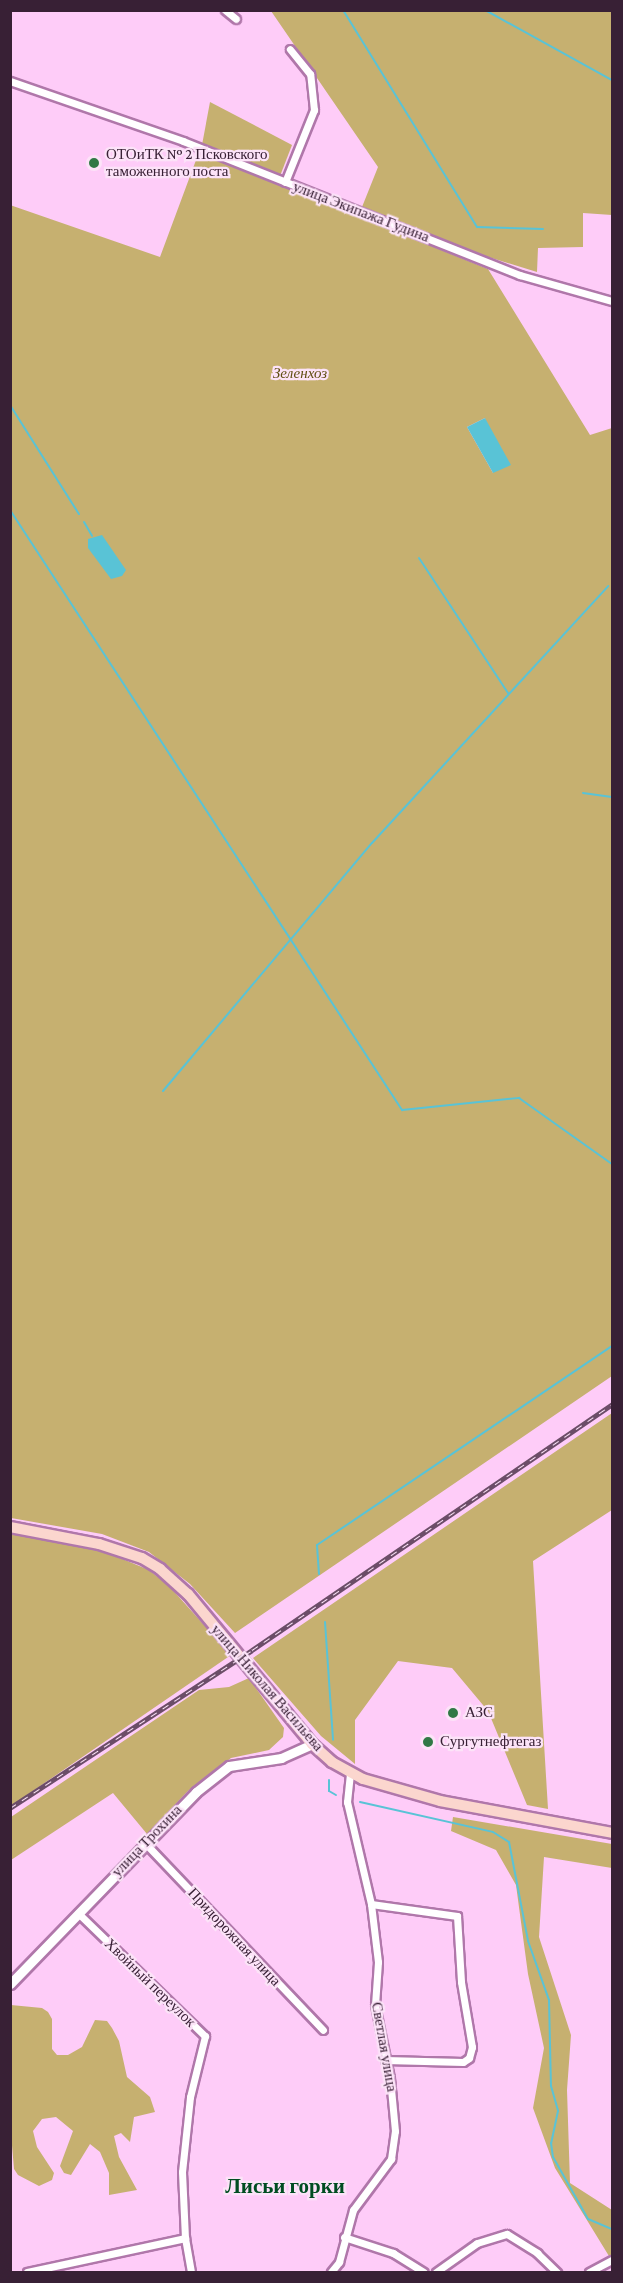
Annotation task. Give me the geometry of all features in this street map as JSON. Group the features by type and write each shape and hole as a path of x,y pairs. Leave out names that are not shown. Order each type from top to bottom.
{"main road":[{"name":"улица Николая Васильева","path":"10,1527 99,1544 142,1558 160,1569 188,1594 312,1744 350,1772 409,1794 612,1833"}],"street":[{"path":"225,10 236,19"},
{"path":"285,182 314,110 310,74 290,49"},
{"name":"улица Экипажа Гудина","path":"10,81 183,141 520,275 612,301"},
{"name":"улица Трохина","path":"10,1984 188,1798 230,1766 281,1758 312,1744"},
{"name":"Светлая улица","path":"331,2272 339,2262 353,2210 393,2153 395,2114 375,2005 378,1962 371,1904 347,1802 350,1772"},
{"name":"Придорожная улица","path":"145,1843 323,2030"},
{"path":"371,1904 457,1916 460,1982 472,2047 469,2058 463,2062 385,2060"},
{"name":"Хвойный переулок","path":"78,1914 205,2036 190,2097 182,2172 185,2238 191,2272"},
{"path":"436,2272 477,2243 507,2234 537,2253 557,2272"},
{"path":"344,2237 393,2253 423,2272"},
{"path":"27,2272 185,2238"},
{"path":"589,2272 612,2260"}],"green space":[{"path":"271,11 612,11 612,215 583,213 583,247 538,248 537,272 466,250 362,207 378,167"},
{"path":"210,102 292,145 280,176 202,145"},
{"name":"Зеленхоз","path":"199,152 488,269 590,435 612,428 612,1376 235,1633 190,1584 149,1552 102,1534 11,1518 10,205 160,257","holes":["485,418 493,473 467,427"]},
{"path":"612,1413 612,1510 533,1561 548,1809 527,1805 488,1711 452,1668 398,1661 355,1720 355,1764 321,1736 253,1658"},
{"path":"11,1533 108,1553 149,1570 170,1587 231,1655 11,1806"},
{"path":"249,1678 284,1728 283,1737 269,1750 231,1758 188,1791 147,1834 113,1793 11,1860 11,1817 199,1690 229,1687"},
{"path":"453,1817 612,1844 612,1868 544,1857 539,1937 571,2035 567,2090 570,2183 612,2210 612,2261 555,2168 533,2108 544,2048 528,1974 516,1885 496,1850 451,1831"},
{"path":"11,2005 42,2008 48,2012 52,2019 52,2049 57,2055 68,2055 82,2047 95,2020 107,2021 112,2028 119,2041 127,2077 150,2097 155,2112 134,2117 130,2142 121,2133 114,2136 119,2157 137,2190 109,2195 109,2173 100,2152 90,2144 71,2175 64,2173 60,2166 73,2131 56,2117 42,2119 33,2131 37,2147 54,2173 52,2180 39,2186 18,2175 14,2169 10,2122"}],"shaded area":[{"path":"485,418 511,465 493,473 467,427"},
{"path":"102,535 126,570 122,576 111,579 88,548 88,539"}],"waterway":[{"path":"343,10 477,227 543,229"},
{"path":"485,10 612,80"},
{"path":"10,405 79,514"},
{"path":"10,510 402,1110 519,1098 612,1164"},
{"path":"84,522 92,536"},
{"path":"419,558 508,693"},
{"path":"163,1091 372,843 608,586"},
{"path":"583,793 612,797"},
{"path":"319,1574 317,1545 612,1346"},
{"path":"325,1622 333,1740"},
{"path":"329,1780 329,1791 336,1795"},
{"path":"360,1802 493,1832 509,1842 528,1941 549,2000 551,2086 558,2111 551,2143 553,2157 588,2219 612,2229"}],"railway":[{"path":"10,1808 252,1650 612,1404"}],"place":[{"name":"ОТОиТК № 2 Псковского таможенного поста","path":"94,163"},
{"name":"АЗС","path":"453,1713"},
{"name":"Сургутнефтегаз","path":"428,1742"}],"district":[{"name":"Лисьи горки","path":"285,2186"}]}
